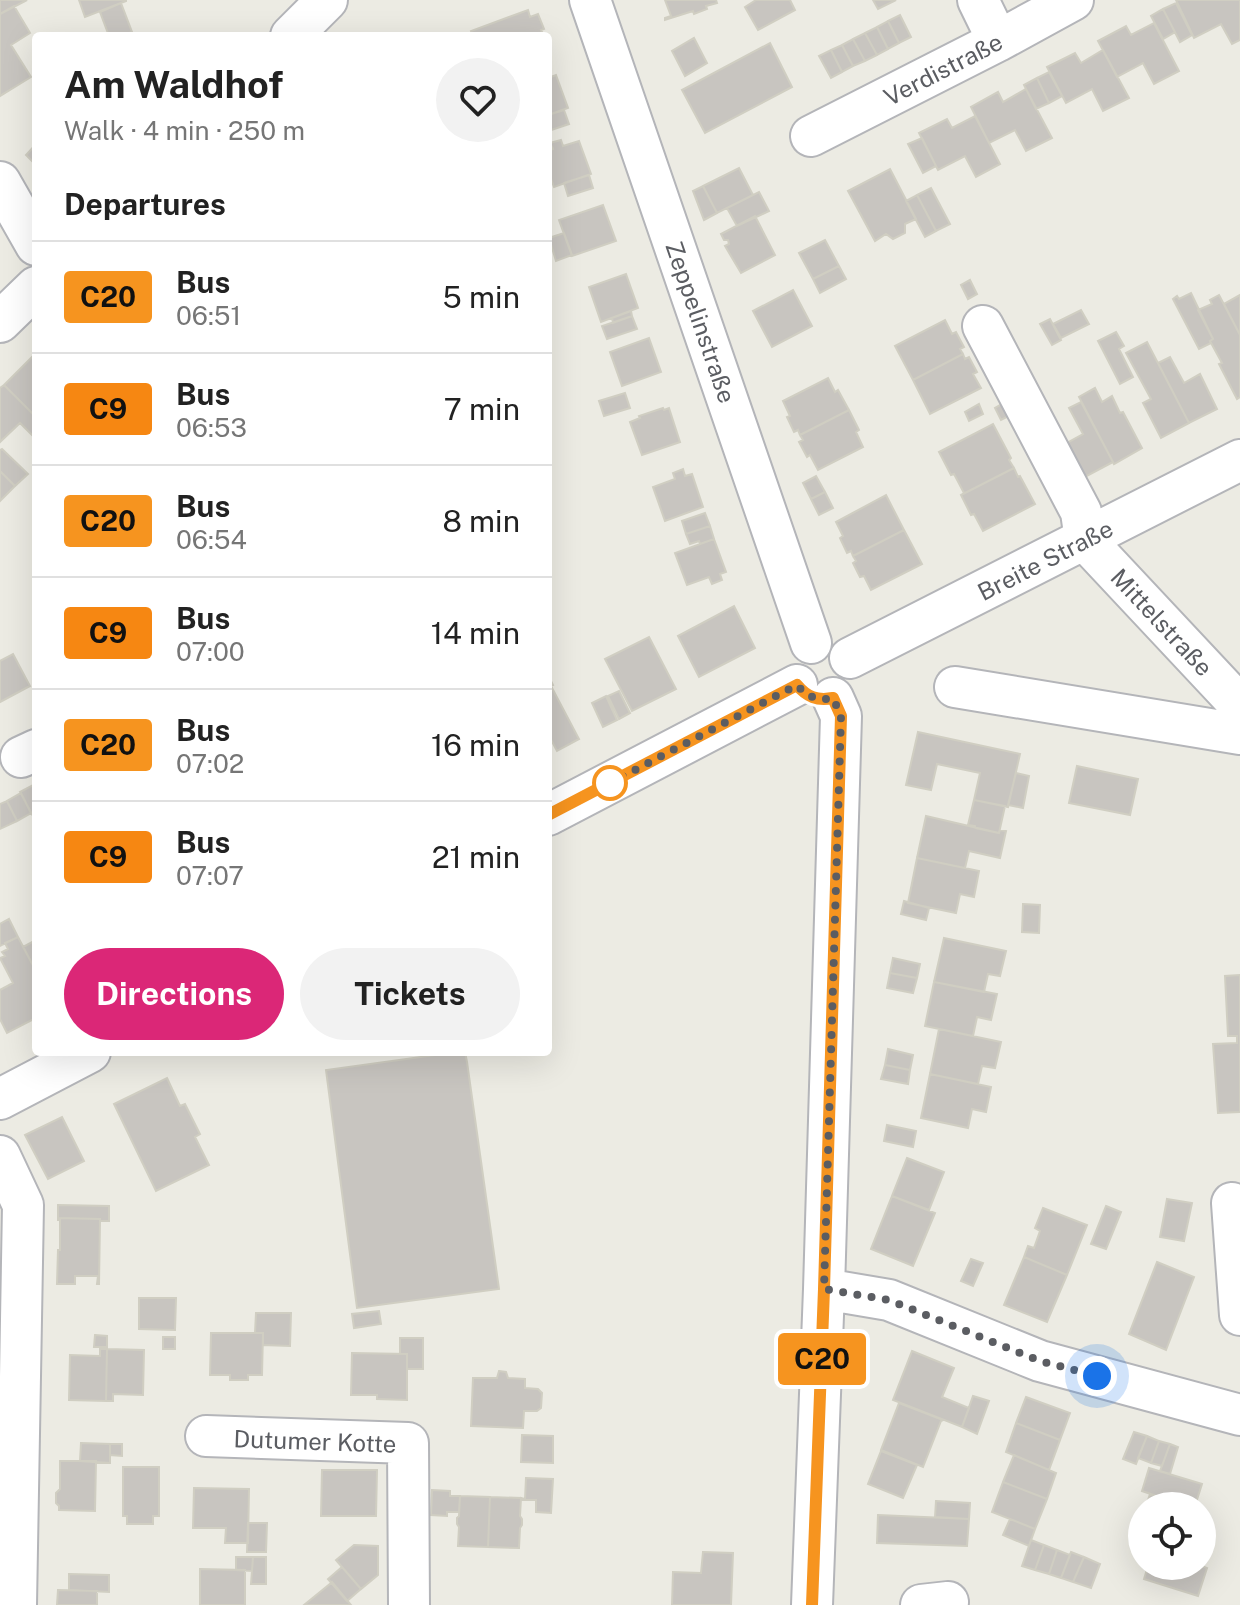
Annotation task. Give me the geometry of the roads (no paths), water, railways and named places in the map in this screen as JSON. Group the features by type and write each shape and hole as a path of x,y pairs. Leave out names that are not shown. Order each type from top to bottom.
{"street":[{"path":"295,32 327,0"},
{"name":"Zeppelinstraße","path":"590,0 811,643"},
{"path":"978,0 998,41"},
{"name":"Verdistraße","path":"811,136 1073,0"},
{"path":"0,182 32,238"},
{"path":"0,322 32,291"},
{"path":"983,326 1081,512 1085,540"},
{"name":"Breite Straße","path":"850,658 1240,460"},
{"name":"Mittelstraße","path":"1085,540 1240,703"},
{"path":"552,813 815,692 844,692 851,682 853,670 850,658 844,649 834,643 811,643 801,650 793,673 815,692 841,716 812,1605"},
{"path":"955,687 1240,734"},
{"path":"0,1099 82,1056"},
{"path":"0,1156 23,1205 11,1590"},
{"path":"1232,1203 1240,1315"},
{"path":"824,1289 889,1300 1040,1361 1240,1415"},
{"name":"Dutumer Kotte","path":"206,1436 408,1443 409,1605"}]}
